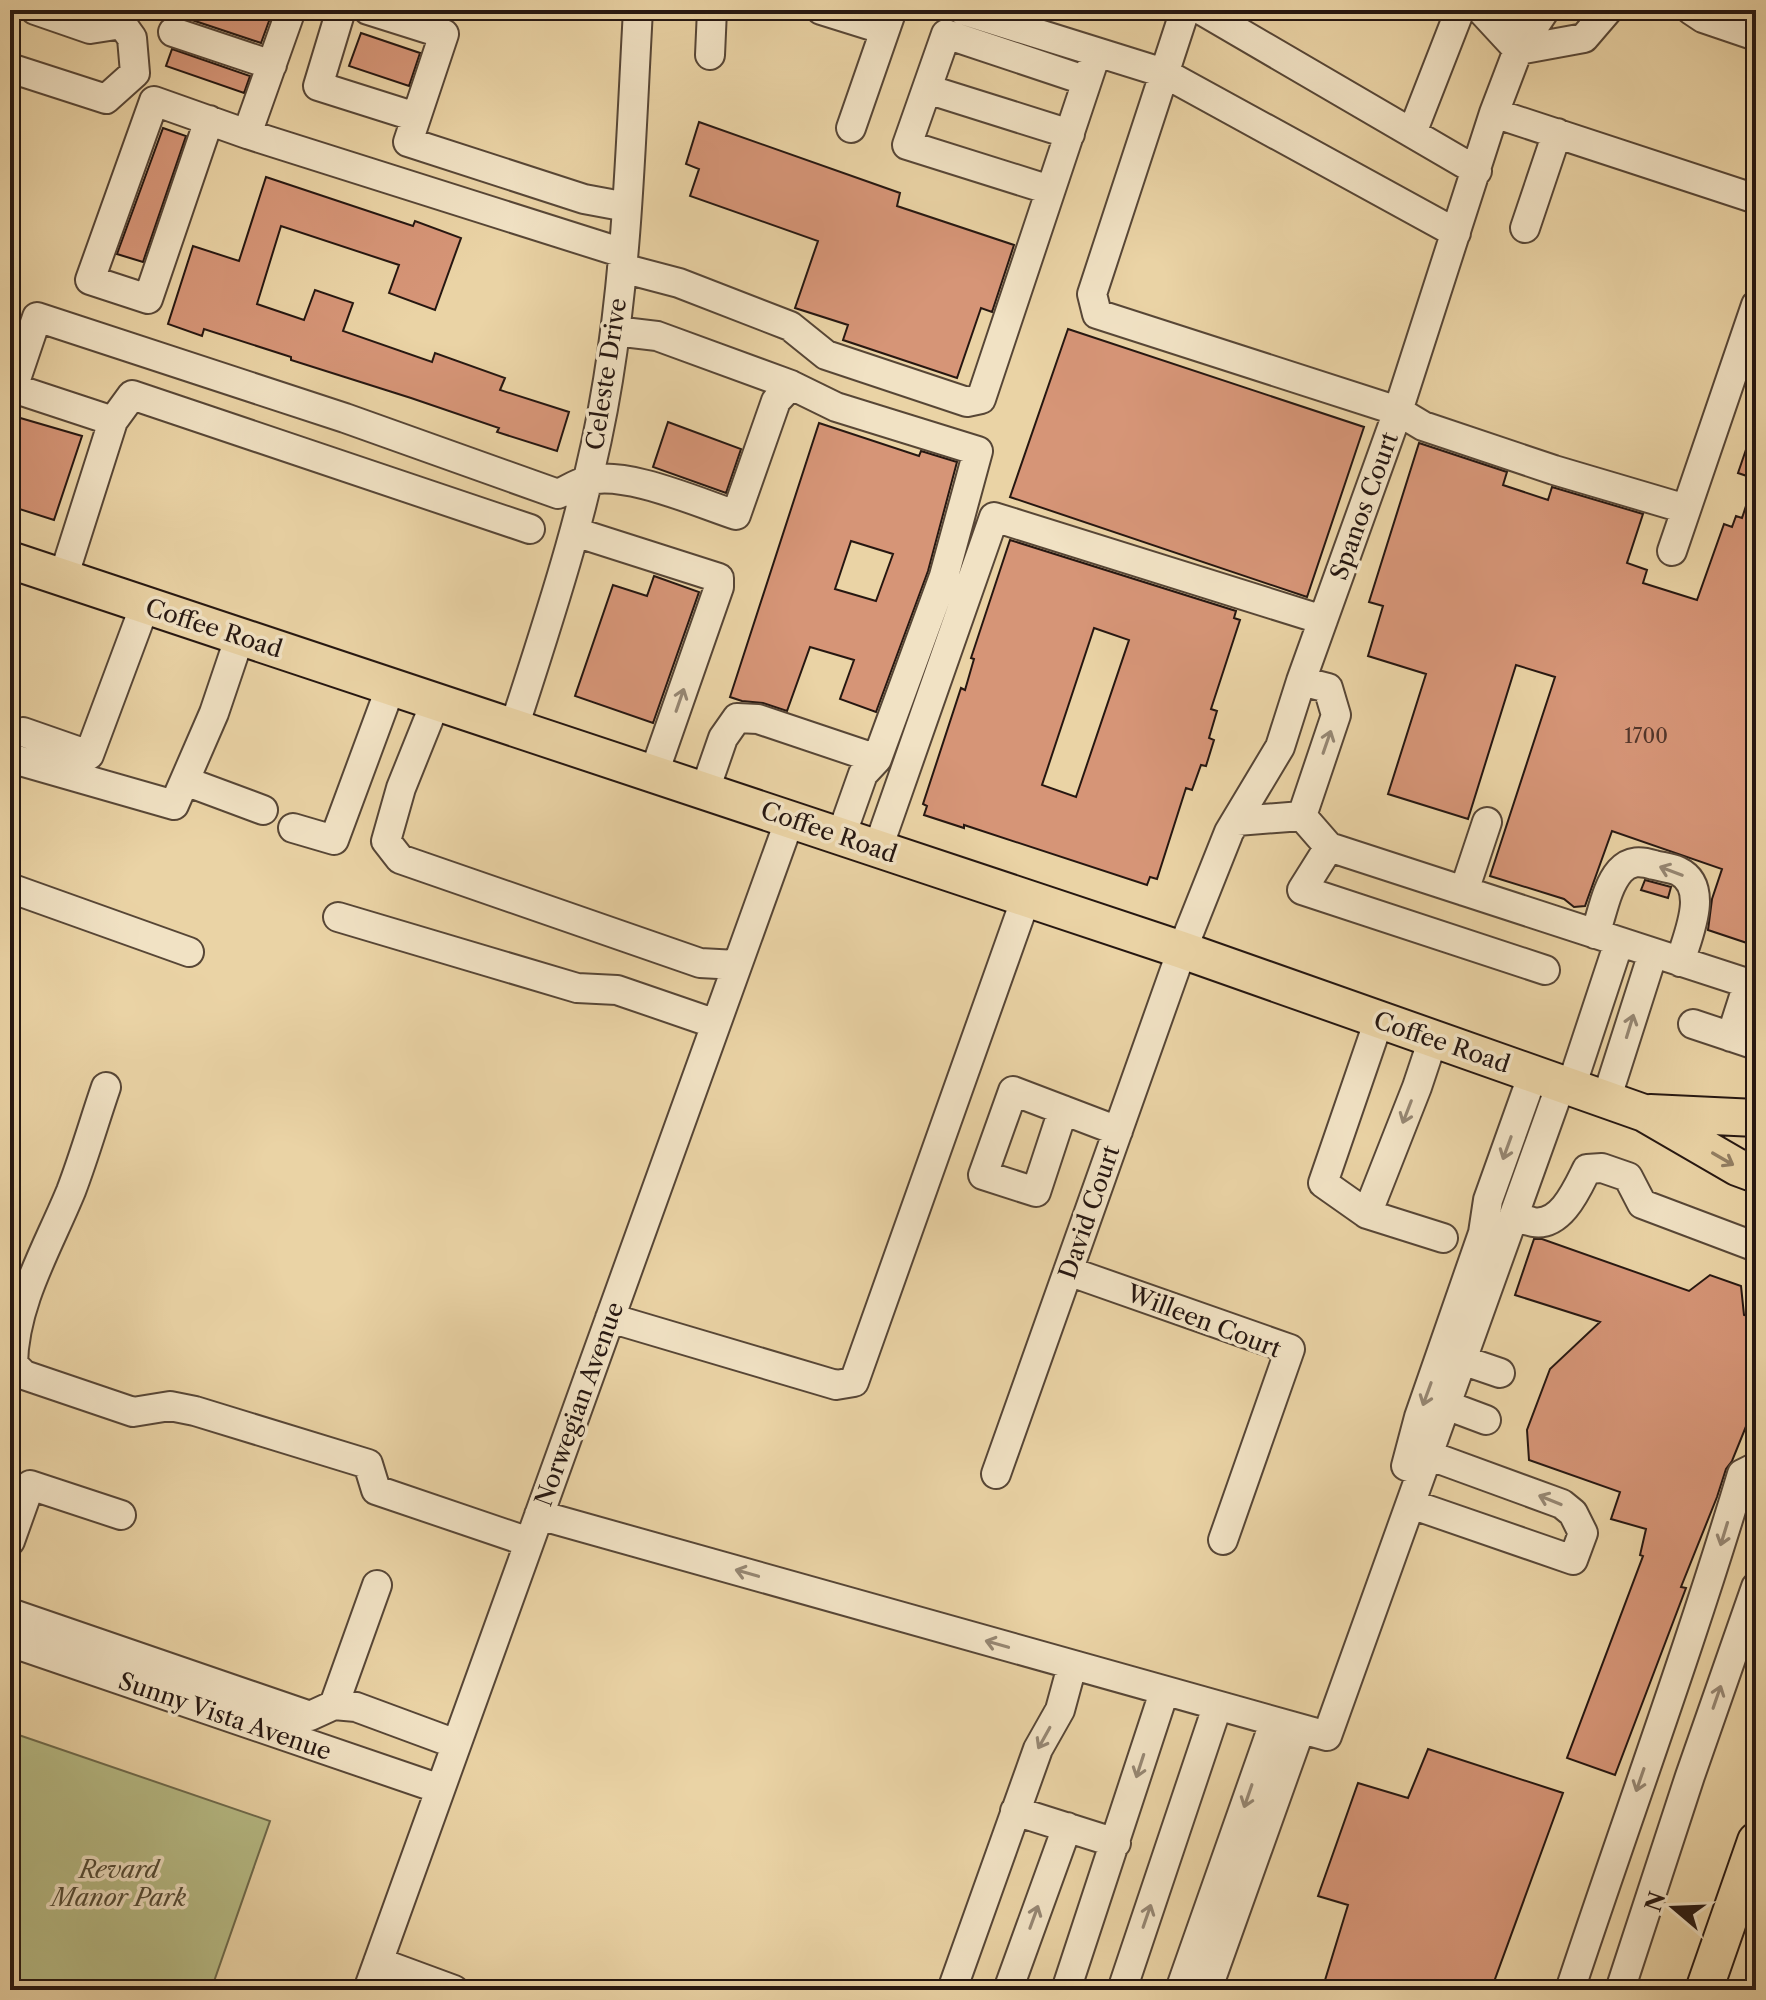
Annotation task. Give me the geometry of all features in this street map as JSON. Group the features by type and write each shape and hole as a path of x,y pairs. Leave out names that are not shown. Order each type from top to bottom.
{"main road":[{"name":"Coffee Road","path":"10,560 1182,950 1644,1113 1737,1167 1756,1174"},
{"name":"Coffee Road","path":"1644,1113 1756,1118"},
{"path":"1704,1990 1756,1841"}],"street":[{"path":"10,68 106,99 135,73 132,38 124,17 90,29 35,10"},
{"path":"247,134 291,10"},
{"path":"341,10 318,86 416,117"},
{"path":"368,10 444,34 408,142 584,199 627,207"},
{"name":"Celeste Drive","path":"514,727 575,532 588,480 615,331 627,207 638,10"},
{"path":"710,55 712,10"},
{"path":"821,10 889,20 851,128"},
{"path":"962,10 1164,73 1456,233"},
{"path":"1185,10 1092,294 1097,314 1398,411 1438,431 1554,470 1686,509"},
{"path":"1201,10 1477,171"},
{"path":"1412,133 1460,10"},
{"path":"1481,10 1518,50"},
{"path":"1509,10 1518,50"},
{"name":"Spanos Court","path":"1182,950 1229,832 1280,747 1398,411 1494,113 1518,50 1545,10"},
{"path":"1691,10 1703,18 1756,36"},
{"path":"1518,50 1584,38 1608,11"},
{"path":"173,32 272,65"},
{"path":"1050,190 907,145 946,34 1087,81"},
{"path":"209,120 148,299 90,280 154,101 622,261 790,326 826,355 967,402 981,399 1096,54"},
{"path":"927,89 1070,134"},
{"path":"1494,113 1756,199"},
{"path":"1525,228 1557,133"},
{"path":"1672,551 1756,305"},
{"path":"113,421 13,388 37,317 345,418 558,494 588,480 622,480 651,486 736,515 776,401 791,385"},
{"path":"615,331 657,336 791,385 836,407 978,451 944,576 877,759 863,774 841,836"},
{"path":"63,578 113,421 132,395 530,529"},
{"path":"878,848 994,517 1323,620"},
{"path":"575,532 719,578 719,587 654,773"},
{"path":"23,732 89,755 145,605"},
{"path":"10,758 174,805 214,713 240,636"},
{"path":"1301,681 1328,688 1336,715 1302,816"},
{"path":"293,828 334,840 391,686"},
{"path":"436,701 401,788 386,841 400,859 700,963 737,965"},
{"path":"705,790 723,738 737,718 758,719 877,759"},
{"path":"185,781 263,810"},
{"path":"1237,821 1302,816"},
{"path":"1302,816 1329,847 1752,985 1743,1041 1693,1024"},
{"name":"Norwegian Avenue","path":"368,1990 790,819"},
{"path":"1464,891 1487,822"},
{"path":"1329,847 1302,890 1545,970"},
{"path":"539,1515 1327,1736 1514,1215 1555,1082 1607,938 1613,884 1621,869 1633,862 1678,872 1691,883 1695,910 1680,962"},
{"path":"10,888 189,952"},
{"path":"610,1318 836,1385 854,1382 1026,898"},
{"path":"338,917 577,988 617,990 716,1024"},
{"name":"David Court","path":"996,1474 1182,950"},
{"path":"1606,1100 1653,953"},
{"path":"1379,1020 1323,1183 1367,1214 1443,1238"},
{"path":"1367,1214 1433,1039"},
{"path":"1411,1504 1573,1560 1583,1533 1573,1513 1562,1504 1425,1463 1406,1466 1419,1417 1483,1233 1488,1200 1555,1082"},
{"path":"106,1087 72,1188 28,1292 13,1338 13,1364 24,1375 133,1412 170,1406 195,1411 368,1464 376,1490 529,1542"},
{"path":"1063,1110 1118,1131"},
{"path":"1514,1215 1535,1223 1551,1220 1565,1208 1587,1169 1602,1168 1628,1177 1642,1204 1756,1247"},
{"name":"Willeen Court","path":"1068,1271 1290,1349 1223,1540"},
{"path":"1462,1360 1500,1373"},
{"path":"1446,1405 1486,1420"},
{"path":"1570,1990 1704,1600 1742,1474 1756,1467"},
{"path":"10,1541 30,1485 121,1515"},
{"path":"334,1705 377,1585"},
{"path":"1620,1990 1756,1587"},
{"path":"1704,1600 1746,1615"},
{"path":"10,1613 310,1716 334,1705 356,1707 456,1744"},
{"name":"Sunny Vista Avenue","path":"10,1642 440,1789"},
{"path":"958,1988 1015,1811 1038,1749 1060,1710 1072,1666"},
{"path":"1066,1990 1164,1692"},
{"path":"1122,1990 1217,1707"},
{"path":"1180,1990 1287,1726"},
{"path":"1207,1990 1287,1726"},
{"path":"1015,1811 1116,1843"},
{"path":"1008,1990 1067,1827"},
{"path":"1620,1840 1657,1877"},
{"path":"378,1962 454,1990"}],"green space":[{"name":"Revard Manor Park","path":"10,1732 270,1821 211,1990 10,1990"}],"building":[{"path":"185,10 273,10 261,43 183,17"},
{"path":"361,33 420,53 409,86 349,66"},
{"path":"172,49 250,76 244,93 166,66"},
{"path":"699,122 900,193 897,206 1014,245 992,312 981,308 957,378 843,340 848,325 795,308 818,241 690,196 699,169 686,164"},
{"path":"163,128 186,136 143,262 117,254"},
{"path":"266,177 413,226 415,221 461,238 435,310 389,293 399,265 281,226 257,304 304,320 315,290 353,303 343,331 432,362 435,353 505,378 500,390 569,412 557,451 497,432 499,428 291,360 291,357 204,329 202,336 168,324 193,246 239,261"},
{"path":"1068,329 1364,427 1307,597 1010,497"},
{"path":"10,415 82,436 54,520 10,506"},
{"path":"668,422 741,449 726,493 653,467"},
{"path":"819,423 919,456 921,451 957,462 928,571 876,712 840,699 854,660 810,647 787,711 730,697","holes":["851,541 893,554 876,601 835,589"]},
{"path":"1753,429 1756,429 1756,479 1738,473"},
{"path":"1419,443 1507,472 1503,485 1548,500 1552,487 1643,514 1627,563 1647,570 1643,583 1697,600 1724,524 1732,527 1736,516 1742,518 1753,485 1756,486 1756,946 1708,930 1712,899 1722,869 1612,831 1585,906 1574,907 1564,899 1490,876 1555,677 1516,665 1468,819 1388,794 1426,674 1368,656 1383,606 1369,602"},
{"path":"1010,540 1236,611 1234,618 1240,620 1211,709 1217,711 1209,738 1214,740 1206,766 1201,765 1192,790 1186,788 1157,879 1150,877 1147,885 964,825 964,828 924,815 927,806 923,804 961,688 965,690 974,659 971,658","holes":["1094,628 1129,640 1076,797 1042,785"]},
{"path":"654,576 699,592 653,723 575,696 613,585 647,596"},
{"path":"1645,880 1671,887 1668,898 1641,890"},
{"path":"1534,1239 1542,1239 1689,1291 1710,1275 1741,1286 1744,1315 1756,1318 1756,1421 1749,1419 1726,1469 1681,1587 1686,1588 1615,1775 1567,1758 1643,1556 1640,1555 1646,1529 1611,1519 1620,1492 1529,1460 1527,1430 1550,1369 1600,1322 1515,1295"},
{"path":"1428,1749 1563,1793 1491,1990 1322,1990 1348,1905 1318,1896 1358,1783 1408,1798"}]}
